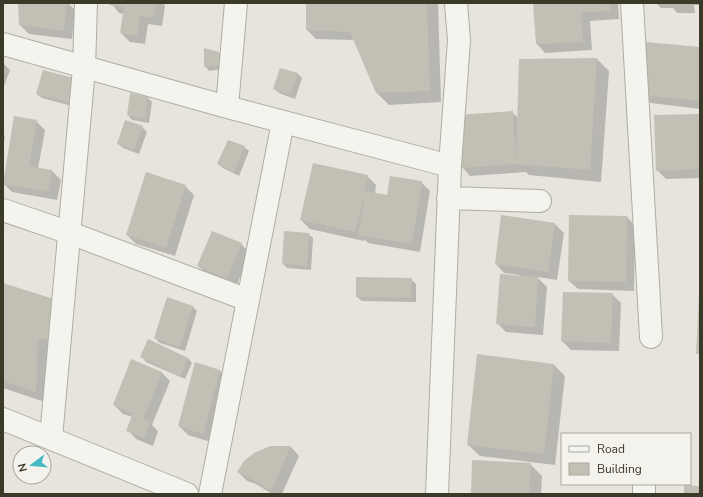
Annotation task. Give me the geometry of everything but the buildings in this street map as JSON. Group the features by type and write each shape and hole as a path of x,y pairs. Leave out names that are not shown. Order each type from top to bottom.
{"street":[{"path":"51,438 84,68 86,3"},
{"path":"227,107 236,3"},
{"path":"437,494 448,198 459,40 456,3"},
{"path":"632,3 650,338"},
{"path":"3,44 84,68 450,166"},
{"path":"210,494 283,122"},
{"path":"448,198 540,201"},
{"path":"3,210 70,233 248,300"},
{"path":"3,419 187,494"}]}
